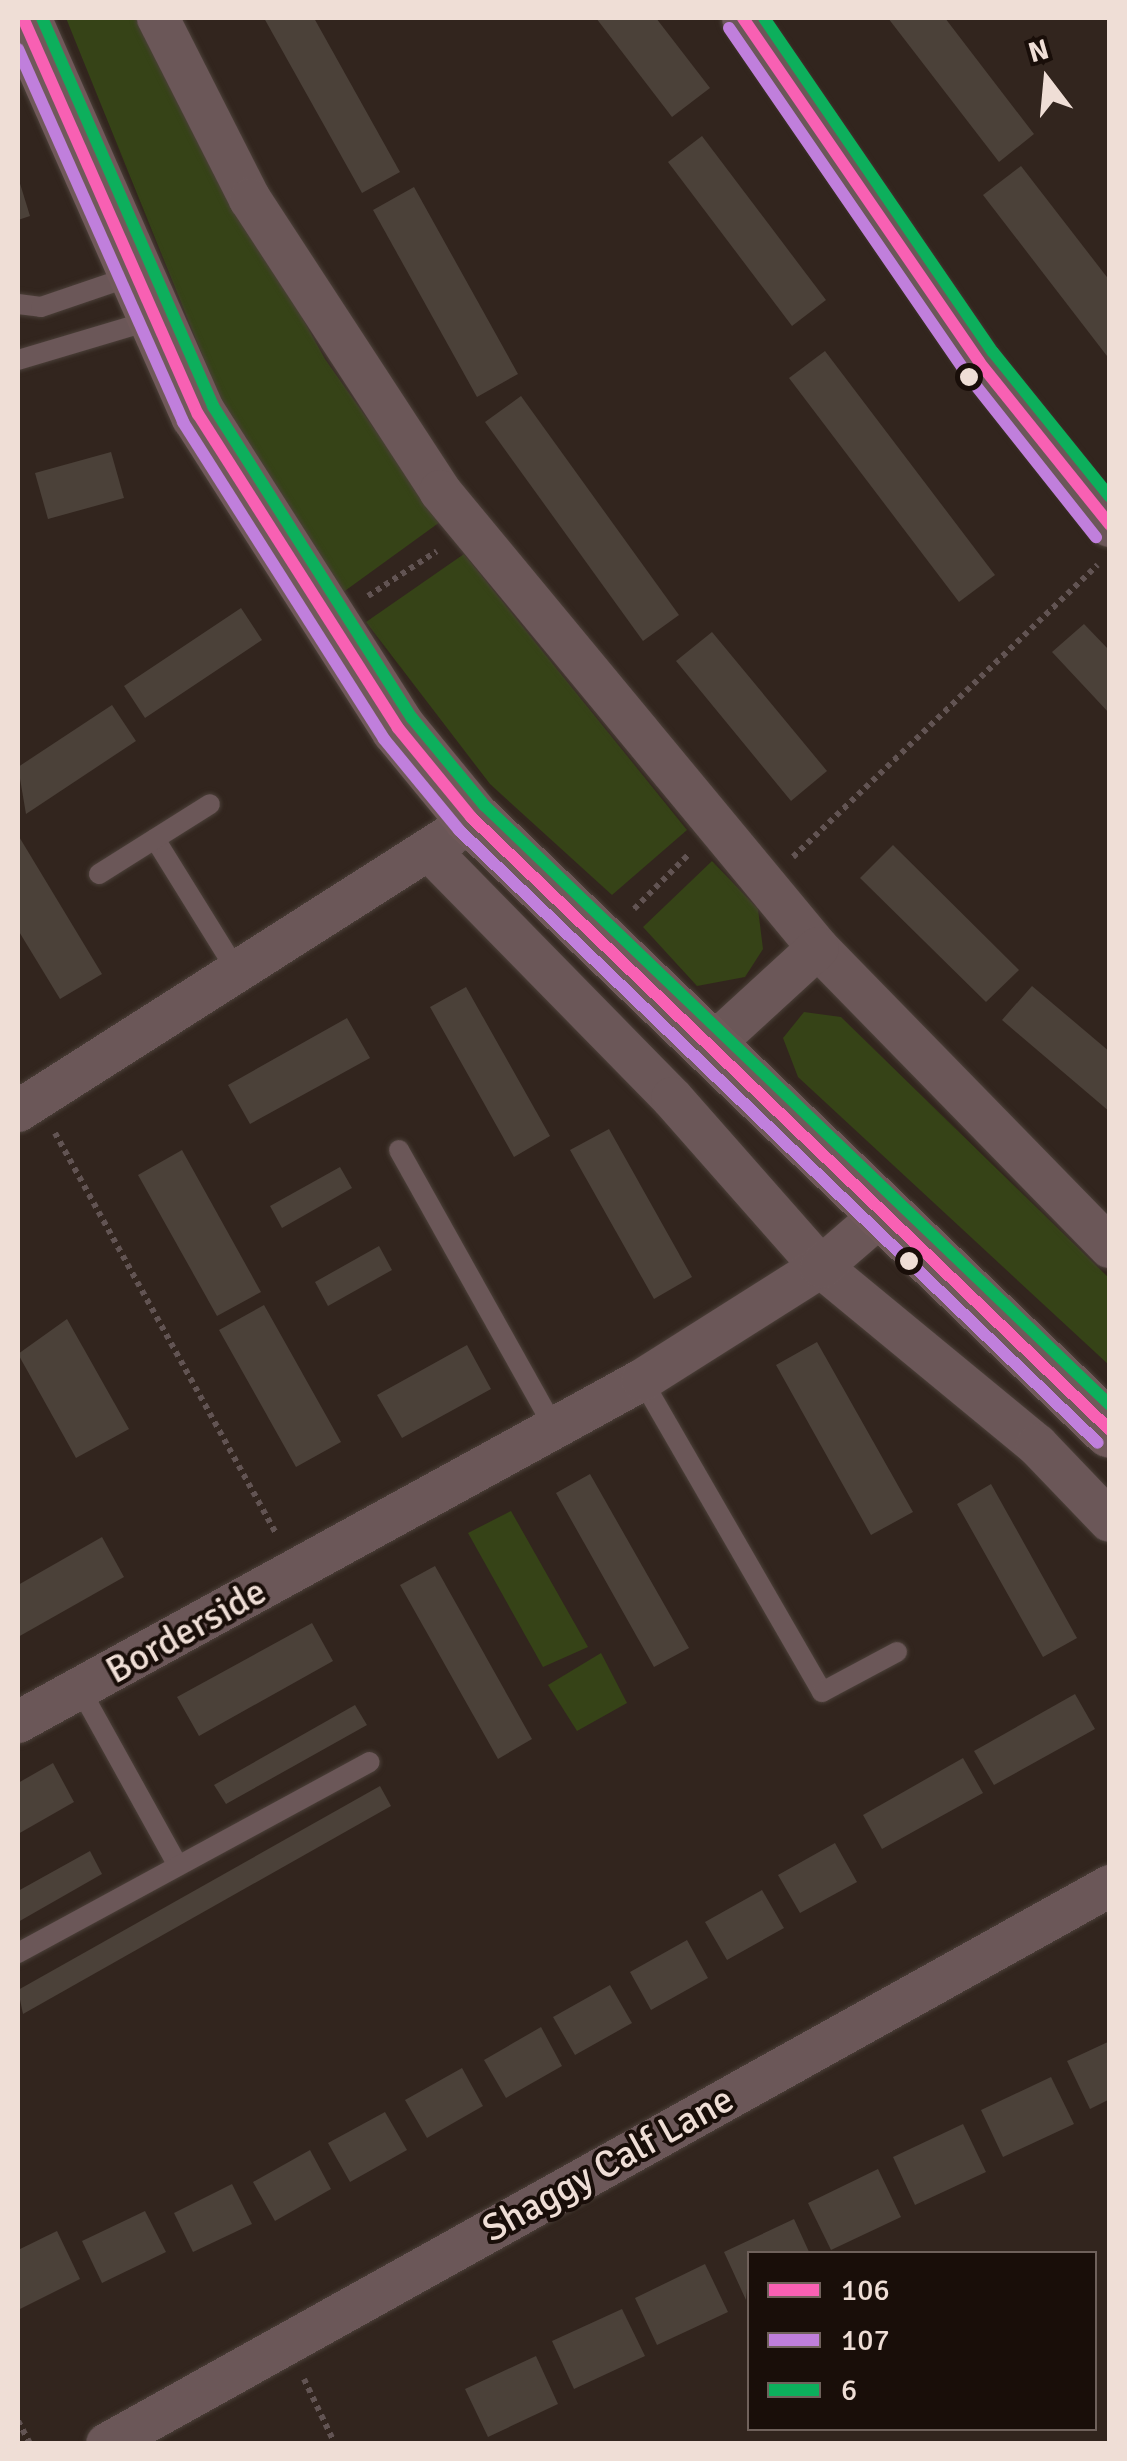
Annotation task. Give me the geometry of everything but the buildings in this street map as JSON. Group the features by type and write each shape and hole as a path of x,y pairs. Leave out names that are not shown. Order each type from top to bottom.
{"street":[{"path":"22,18 142,298 325,624 452,835 672,1098 820,1267 1037,1445 1110,1522"},
{"path":"158,18 250,200 470,529 714,830 818,948 1110,1247"},
{"path":"743,18 979,362 1110,526"},
{"path":"452,835 602,942 1110,1430"},
{"path":"27,1106 240,975 452,835"},
{"path":"712,1046 818,948"},
{"name":"Borderside","path":"18,1722 642,1380 820,1267 881,1214"},
{"name":"Shaggy Calf Lane","path":"107,2444 1110,1886"}],"lane":[{"path":"18,304 41,307 142,298"},
{"path":"18,360 142,298"},
{"path":"99,874 210,804"},
{"path":"155,839 240,975"},
{"path":"399,1150 554,1427"},
{"path":"642,1380 822,1692 897,1652"},
{"path":"80,1689 178,1866"},
{"path":"18,1953 370,1762"}],"path":[{"path":"325,624 470,529"},
{"path":"764,886 1110,553"},
{"path":"602,942 714,830"},
{"path":"27,1106 296,1570"},
{"path":"288,2346 335,2444"},
{"path":"18,2421 30,2444"}],"green space":[{"path":"66,18 137,18 325,359 440,522 342,593 223,406"},
{"path":"464,554 687,830 612,895 490,784 366,622"},
{"path":"712,861 758,909 763,949 745,977 697,986 643,927"},
{"path":"804,1012 841,1017 1109,1278 1109,1365 798,1077 783,1038"},
{"path":"511,1511 588,1647 543,1667 468,1533"},
{"path":"601,1653 627,1703 577,1731 548,1685"}],"transit line":[{"name":"106","path":"23,18 198,414 398,728 471,817 1110,1430"},
{"name":"6","path":"42,18 213,406 412,718 484,805 1110,1405"},
{"name":"106","path":"743,18 979,362 1110,525"},
{"name":"6","path":"764,18 993,352 1110,497"},
{"name":"107","path":"729,28 965,372 1096,537"},
{"name":"107","path":"18,49 183,422 384,739 459,830 1098,1443"}]}
